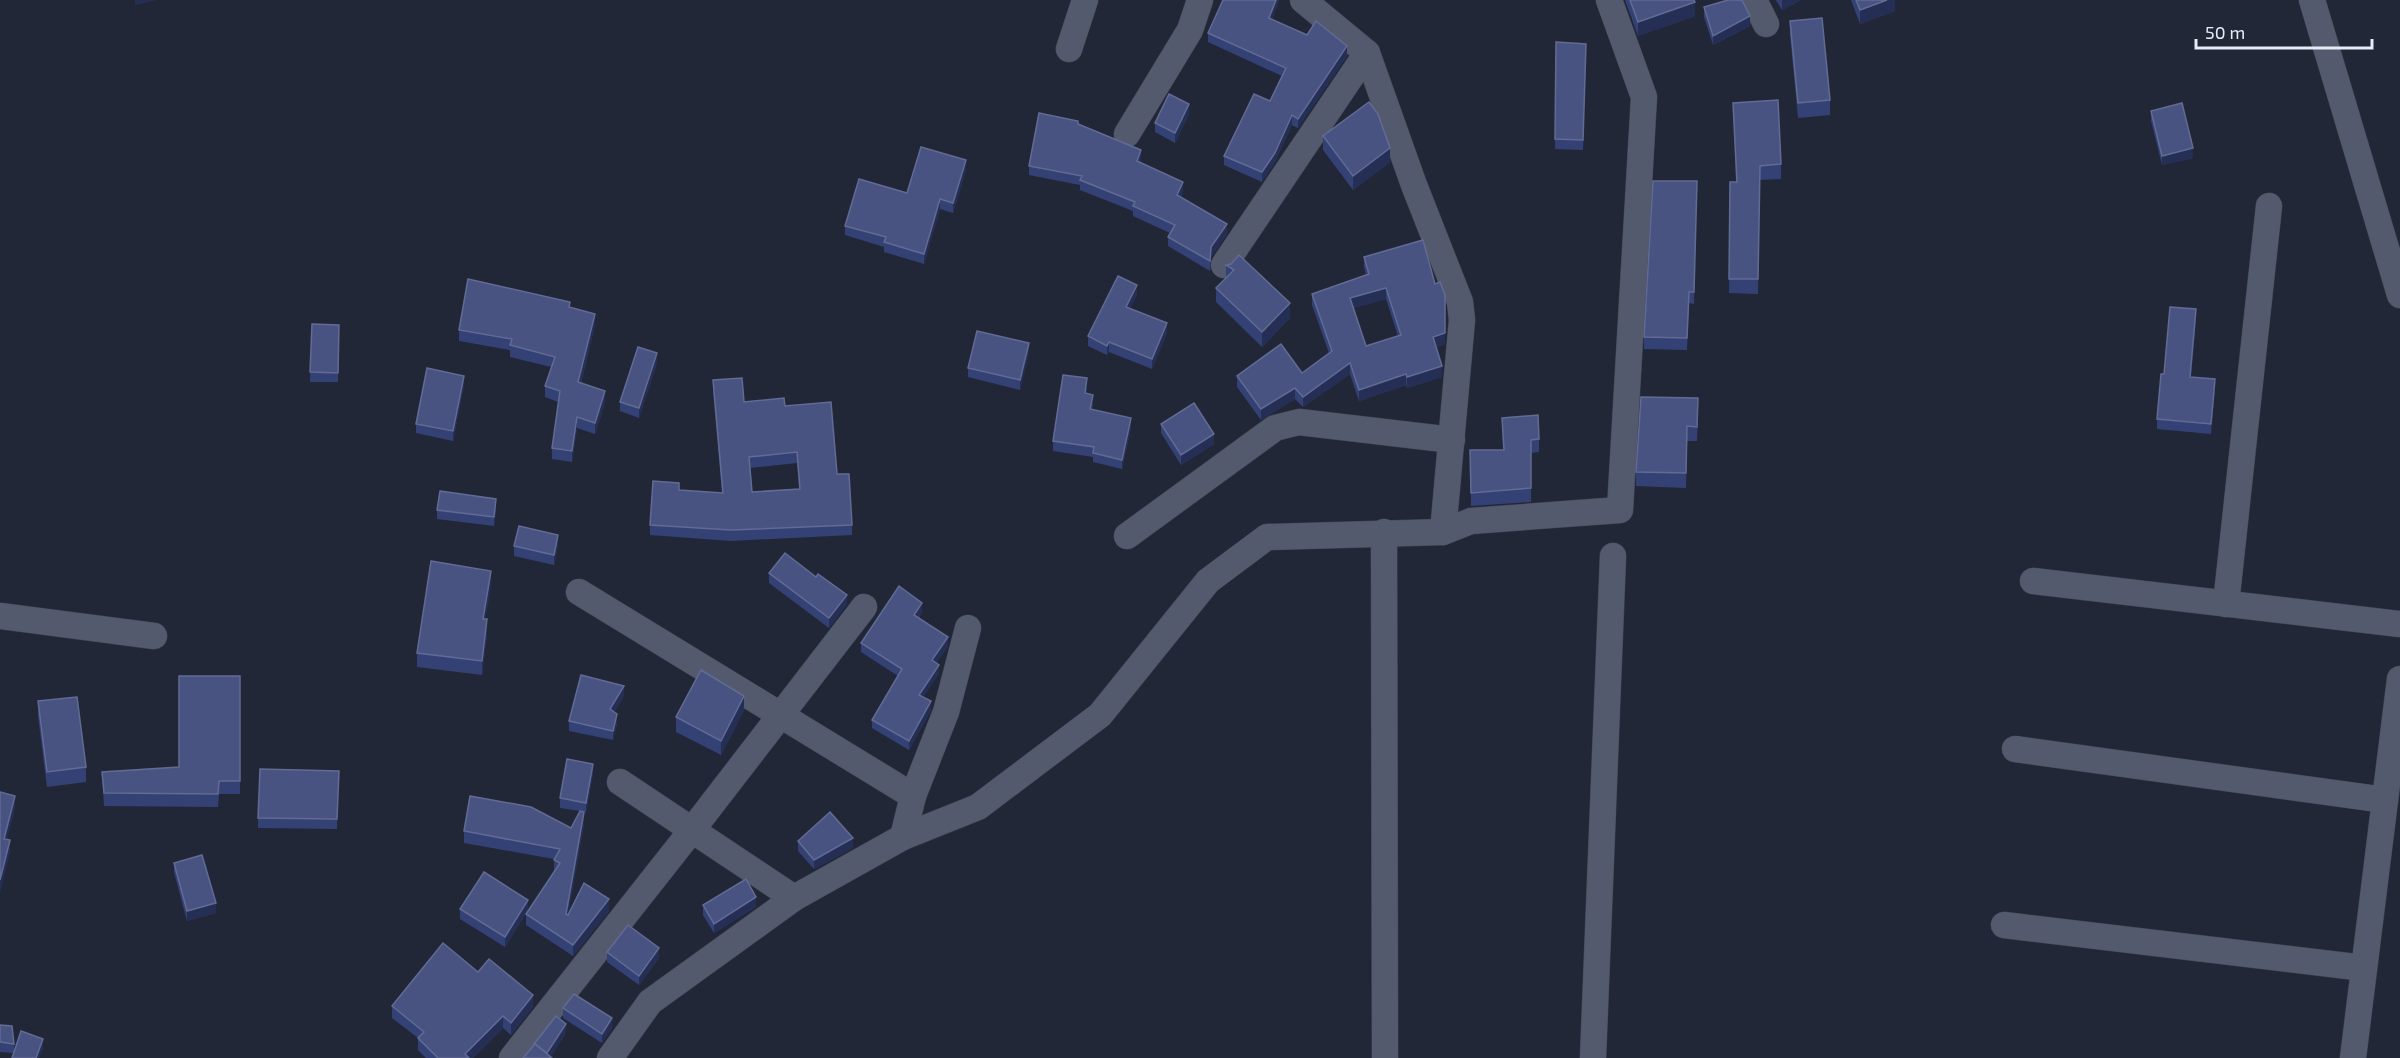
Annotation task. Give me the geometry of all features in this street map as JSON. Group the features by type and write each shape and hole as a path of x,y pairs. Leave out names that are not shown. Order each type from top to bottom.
{"street":[{"path":"1069,50 1085,0"},
{"path":"1127,134 1190,30 1200,0"},
{"path":"1304,0 1367,53 1414,185 1460,302 1462,320 1443,532"},
{"path":"610,1058 650,1002 794,898 903,837 978,807 1100,715 1208,581 1267,537 1384,531 1443,532 1471,521 1620,510 1644,97 1609,0"},
{"path":"1754,0 1766,24"},
{"path":"2312,0 2400,295"},
{"path":"1224,265 1367,53"},
{"path":"2226,604 2269,206"},
{"path":"1127,536 1275,428 1299,422 1452,440"},
{"path":"1384,531 1385,1058"},
{"path":"1593,1058 1613,556"},
{"path":"2033,581 2400,624"},
{"path":"579,592 913,796"},
{"path":"512,1058 864,607"},
{"path":"0,616 154,636"},
{"path":"903,837 913,796 946,712 968,628"},
{"path":"2353,1058 2400,679"},
{"path":"2015,749 2385,800"},
{"path":"620,782 794,898"},
{"path":"2004,925 2364,969"}],"building":[{"path":"1223,0 1276,0 1269,18 1307,35 1316,21 1347,46 1298,119 1292,115 1275,153 1262,172 1224,156 1254,94 1270,101 1286,68 1208,33"},
{"path":"1630,0 1694,0 1695,2 1638,22"},
{"path":"1728,0 1742,0 1750,16 1713,36 1704,7"},
{"path":"1856,0 1887,0 1860,10"},
{"path":"1822,18 1830,100 1798,103 1790,21"},
{"path":"1556,42 1586,44 1583,140 1555,139"},
{"path":"1169,94 1189,104 1175,133 1155,123"},
{"path":"1778,100 1781,164 1760,166 1758,279 1729,279 1730,182 1737,182 1733,103"},
{"path":"1369,102 1378,114 1390,148 1353,176 1323,136"},
{"path":"2182,103 2193,148 2162,156 2151,111"},
{"path":"1039,113 1078,121 1078,124 1141,150 1137,161 1183,182 1177,195 1227,224 1211,247 1210,261 1168,237 1175,225 1133,206 1135,202 1080,180 1082,176 1029,166"},
{"path":"921,147 966,160 953,203 940,199 924,254 884,242 886,237 845,226 859,179 907,193"},
{"path":"1653,181 1697,181 1694,292 1689,292 1687,338 1644,337"},
{"path":"1423,240 1435,284 1440,282 1445,295 1445,333 1433,337 1442,366 1407,377 1406,374 1359,390 1350,363 1303,397 1295,388 1261,409 1237,376 1281,344 1302,373 1332,351 1312,294 1369,274 1364,257","holes":["1386,288 1401,335 1366,346 1350,298"]},
{"path":"1239,255 1290,303 1262,332 1216,288 1234,270 1226,265 1231,264"},
{"path":"1118,276 1137,285 1126,307 1167,323 1152,359 1109,342 1107,346 1088,336"},
{"path":"468,279 570,302 569,307 595,314 578,382 605,391 595,423 577,417 572,451 552,448 560,391 545,386 555,357 510,345 512,339 459,330"},
{"path":"2170,307 2196,309 2190,377 2215,379 2211,424 2157,419"},
{"path":"312,324 339,325 338,373 310,372"},
{"path":"977,331 1029,343 1020,380 968,368"},
{"path":"638,347 657,353 639,408 620,402"},
{"path":"427,368 464,376 453,431 416,424"},
{"path":"1063,375 1087,378 1085,393 1093,395 1090,409 1131,418 1122,460 1093,453 1094,447 1053,441"},
{"path":"742,378 744,402 784,398 785,406 831,402 837,474 849,474 852,525 731,530 650,525 653,481 679,483 679,490 723,493 713,380","holes":["797,452 800,489 752,492 749,457"]},
{"path":"1641,397 1698,398 1697,427 1687,426 1686,473 1636,472"},
{"path":"1194,403 1214,434 1181,455 1161,424"},
{"path":"1538,415 1539,439 1531,440 1531,488 1471,493 1470,450 1504,450 1502,418"},
{"path":"440,491 496,499 494,517 437,510"},
{"path":"519,526 558,535 554,555 514,546"},
{"path":"785,553 816,577 818,574 847,595 829,618 769,573"},
{"path":"431,561 491,571 483,619 487,619 482,661 417,653"},
{"path":"899,586 922,603 914,615 948,637 932,660 939,665 919,695 931,701 909,741 872,720 902,669 861,643"},
{"path":"701,670 744,696 721,741 676,717"},
{"path":"581,675 624,686 610,709 617,714 613,731 569,721"},
{"path":"179,676 240,676 240,781 219,781 218,794 104,793 102,772 179,767"},
{"path":"77,697 86,767 47,772 38,701"},
{"path":"567,759 593,764 586,803 560,798"},
{"path":"260,769 339,771 337,819 258,818"},
{"path":"0,792 15,796 4,839 10,840 0,880"},
{"path":"470,796 531,807 571,828 580,811 584,812 566,914 568,915 584,883 609,899 573,945 526,914 560,863 554,860 560,849 464,831"},
{"path":"830,812 853,838 814,860 798,841"},
{"path":"202,855 216,903 187,911 174,863"},
{"path":"484,872 528,900 505,937 460,909"},
{"path":"746,879 756,897 714,924 703,905"},
{"path":"628,925 659,948 639,976 607,952"},
{"path":"443,943 478,972 489,959 533,995 511,1023 503,1016 465,1054 469,1058 438,1058 418,1038 424,1032 392,1006"},
{"path":"574,994 612,1018 602,1034 563,1008"},
{"path":"556,1016 566,1024 547,1053 534,1044"},
{"path":"0,1025 12,1026 14,1044 0,1042"},
{"path":"21,1031 43,1039 36,1058 12,1058"},
{"path":"535,1044 552,1058 523,1058"}]}
